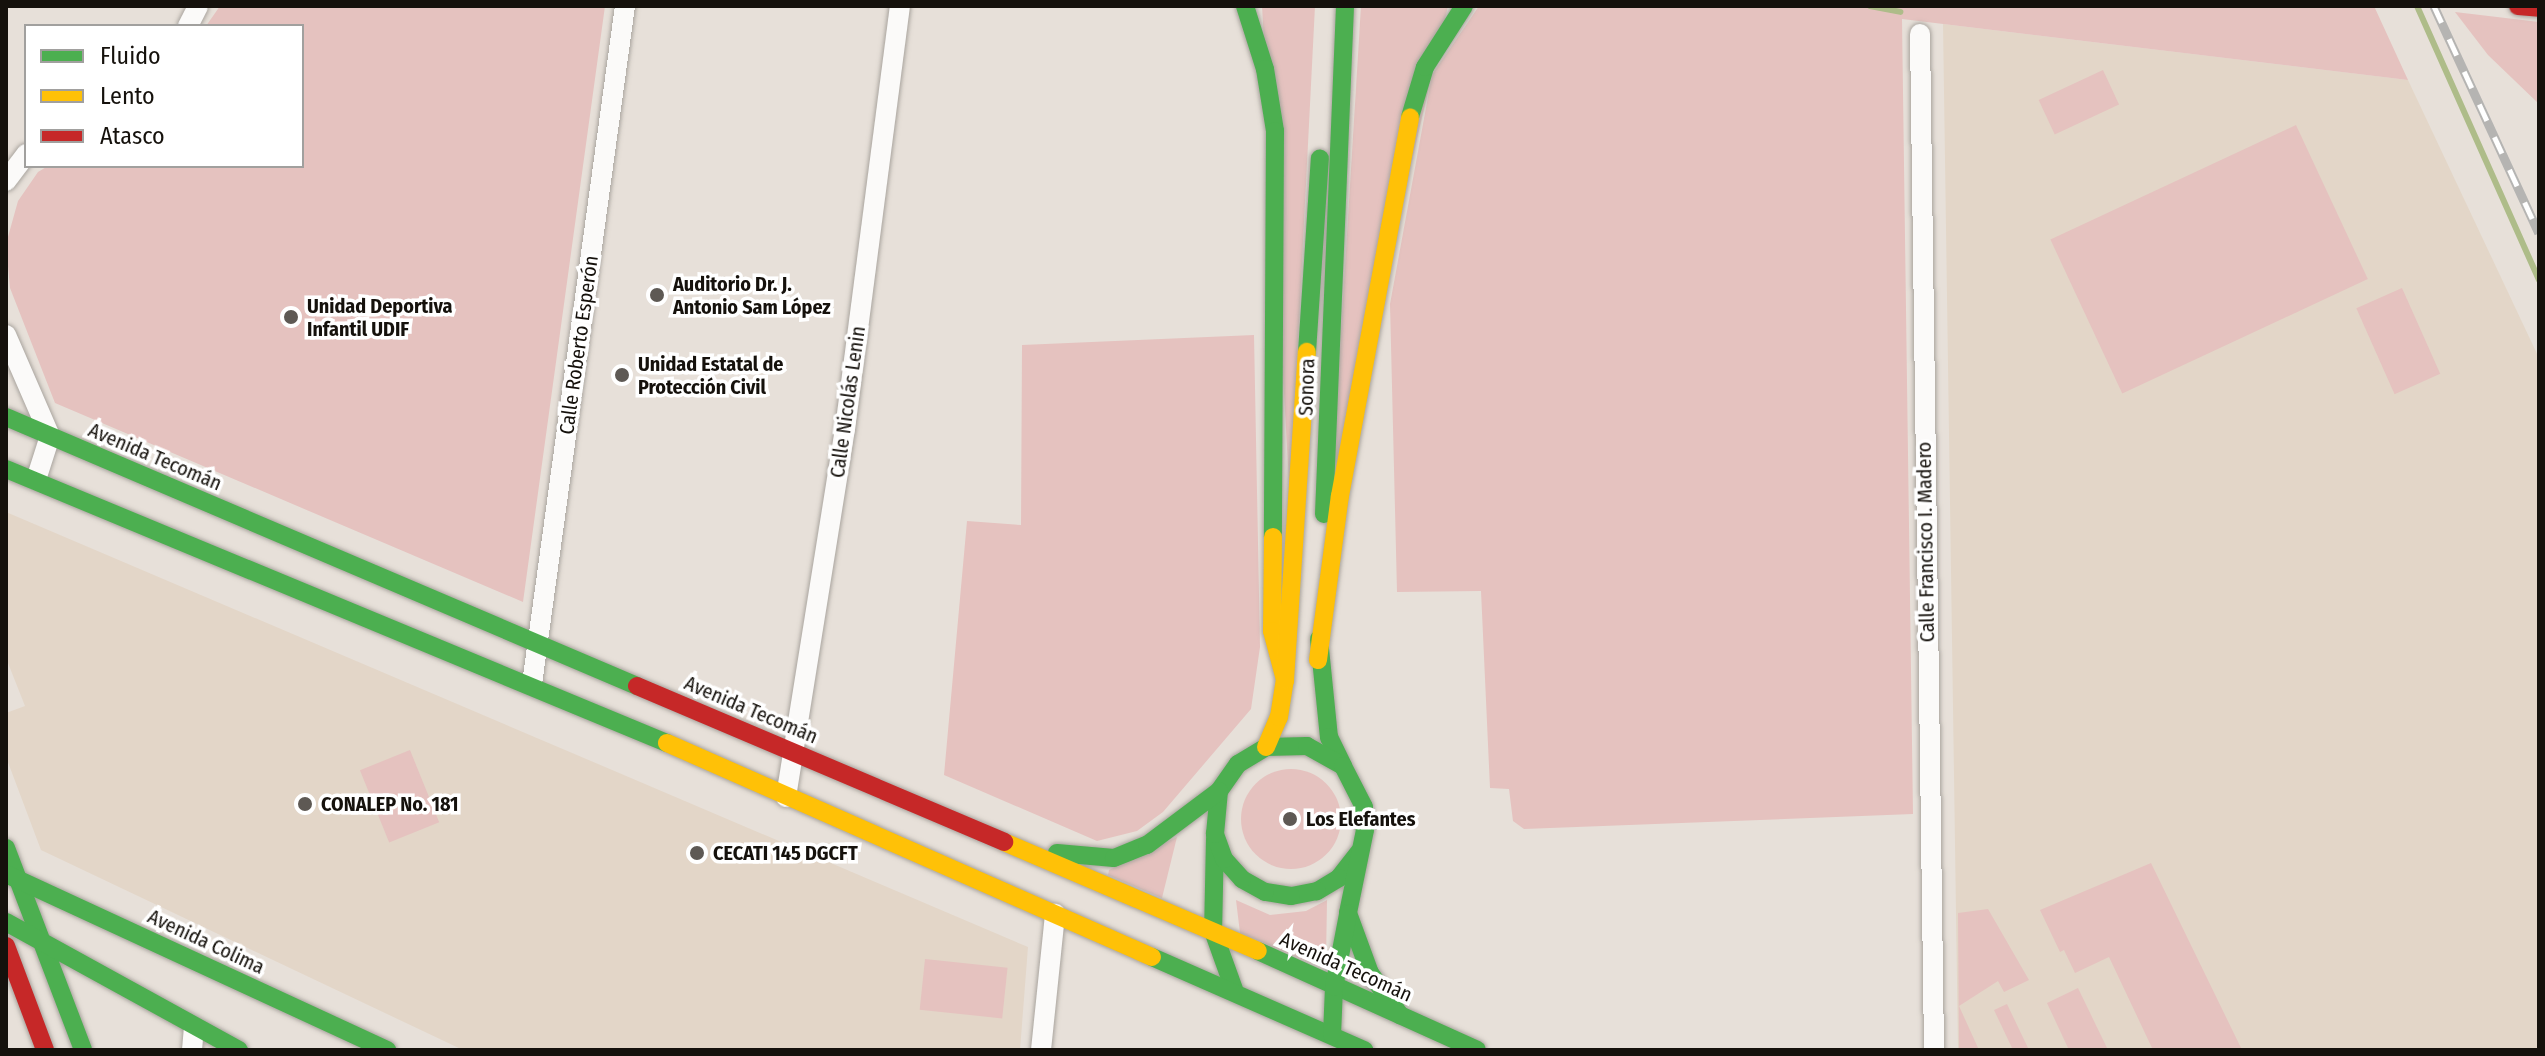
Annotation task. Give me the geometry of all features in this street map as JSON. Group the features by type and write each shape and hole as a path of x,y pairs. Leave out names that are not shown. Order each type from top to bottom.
{"main road":[{"path":"1245,6 1265,69 1275,131 1272,631 1285,680"},
{"name":"Sonora","path":"1266,747 1279,717 1285,680 1330,6"},
{"name":"Sonora","path":"1332,1042 1334,987 1359,852 1364,807 1329,737 1318,660 1345,6"},
{"path":"1318,660 1340,496 1412,105 1425,67 1464,6"},
{"path":"2518,6 2539,8"},
{"name":"Avenida Tecomán","path":"6,417 1213,931 1477,1050"},
{"path":"6,469 532,684 1235,992 1332,1042 1364,1050"},
{"path":"990,836 1081,859 1114,858 1147,845 1219,791 1238,764 1266,747 1307,746 1343,766"},
{"path":"1219,791 1213,931 1235,992"},
{"path":"1215,834 1224,859 1242,879 1265,892 1291,896 1317,891 1339,878 1359,852"},
{"path":"6,848 12,877 41,940 83,1050"},
{"name":"Avenida Colima","path":"12,877 387,1050"},
{"path":"1348,913 1370,973 1400,1015"},
{"path":"6,922 239,1050"},
{"path":"6,946 45,1050"}],"street":[{"path":"189,24 198,6"},
{"name":"Calle Roberto Esperón","path":"532,684 625,6"},
{"name":"Calle Nicolás Lenin","path":"786,797 797,753 900,6"},
{"name":"Calle Francisco I. Madero","path":"1920,34 1934,1050"},
{"path":"6,181 24,157"},
{"path":"6,335 50,436 36,480"},
{"path":"1041,1050 1055,914"},
{"path":"192,1050 194,1028"}],"shaded area":[{"name":"Unidad Deportiva Infantil UDIF","path":"220,6 605,6 523,602 55,403 10,288 6,244 18,201 38,172 45,168 304,168 304,24 207,24"},
{"path":"1262,6 1315,6 1290,499"},
{"path":"1361,6 1448,6 1330,512"},
{"path":"1479,6 2374,6 2408,80 1902,19 1913,814 1524,829 1513,821 1509,789 1490,788 1481,591 1397,592 1390,304 1432,75"},
{"path":"2455,12 2539,22 2539,104 2488,55"},
{"path":"1943,24 2408,80 2539,358 2539,1050 1958,1050"},
{"path":"2103,70 2119,104 2055,134 2039,100"},
{"path":"2296,125 2368,279 2122,394 2050,240"},
{"path":"2402,288 2440,374 2395,394 2356,308"},
{"path":"1254,335 1260,647 1251,709 1163,812 1137,831 1097,841 944,775 967,521 1021,525 1022,345"},
{"name":"CONALEP No. 181","path":"6,512 1028,947 1020,1050 463,1050 41,850 6,757 6,713 25,706 6,658"},
{"path":"410,750 439,822 389,843 360,770"},
{"path":"1291,769 1310,773 1327,783 1337,800 1341,819 1337,838 1327,855 1310,865 1291,869 1272,865 1255,855 1245,838 1241,819 1245,800 1255,783 1272,773"},
{"path":"1177,837 1162,898 1108,875 1109,870"},
{"path":"2151,863 2242,1050 2153,1050 2109,957 2075,973 2064,950 2060,952 2040,910"},
{"path":"1236,900 1270,915 1306,911 1327,900 1326,961 1318,966 1240,933"},
{"path":"1988,909 2029,980 2004,992 1998,981 1959,1006 1979,1050 1959,1050 1958,913"},
{"path":"925,959 1008,968 1002,1018 920,1010"},
{"path":"2078,988 2108,1050 2069,1050 2047,1003"},
{"path":"2007,1004 2029,1050 2013,1050 1994,1010"}],"waterway":[{"path":"1870,6 1900,12"},
{"path":"2417,6 2539,280"}],"railway":[{"path":"2434,6 2539,233"}],"traffic: fast":[{"path":"1245,6 1265,69 1275,131 1273,537"},
{"path":"1324,514 1345,6"},
{"path":"1410,117 1425,67 1464,6"},
{"path":"1307,352 1320,158"},
{"path":"6,417 637,686"},
{"path":"6,469 667,743"},
{"path":"1319,639 1329,737 1343,766"},
{"path":"1359,852 1339,878 1317,891 1291,896 1265,892 1242,879 1224,859 1215,834 1219,791 1238,764 1266,747 1307,746 1343,766 1364,807 1365,830 1348,913 1370,973 1400,1015"},
{"path":"1057,853 1114,858 1147,845 1219,791"},
{"path":"1215,839 1213,931 1235,992"},
{"path":"6,848 83,1050"},
{"path":"6,874 387,1050"},
{"path":"1332,1035 1334,987 1348,914"},
{"path":"6,922 239,1050"},
{"path":"1258,951 1477,1050"},
{"path":"1152,957 1364,1050"}],"traffic: slow":[{"path":"1318,660 1340,496 1410,117"},
{"path":"1266,747 1279,717 1285,680 1307,352"},
{"path":"1273,537 1272,631 1285,680"},
{"path":"667,743 1152,957"},
{"path":"1004,842 1258,951"}],"traffic: jam":[{"path":"2518,6 2539,8"},
{"path":"637,686 1004,842"},
{"path":"6,946 45,1050"}],"place":[{"name":"Auditorio Dr. J. Antonio Sam López","path":"657,295"},
{"name":"Unidad Deportiva Infantil UDIF","path":"291,317"},
{"name":"Unidad Estatal de Protección Civil","path":"622,375"},
{"name":"CONALEP No. 181","path":"305,804"},
{"name":"Los Elefantes","path":"1290,819"},
{"name":"CECATI 145 DGCFT","path":"697,853"}]}
